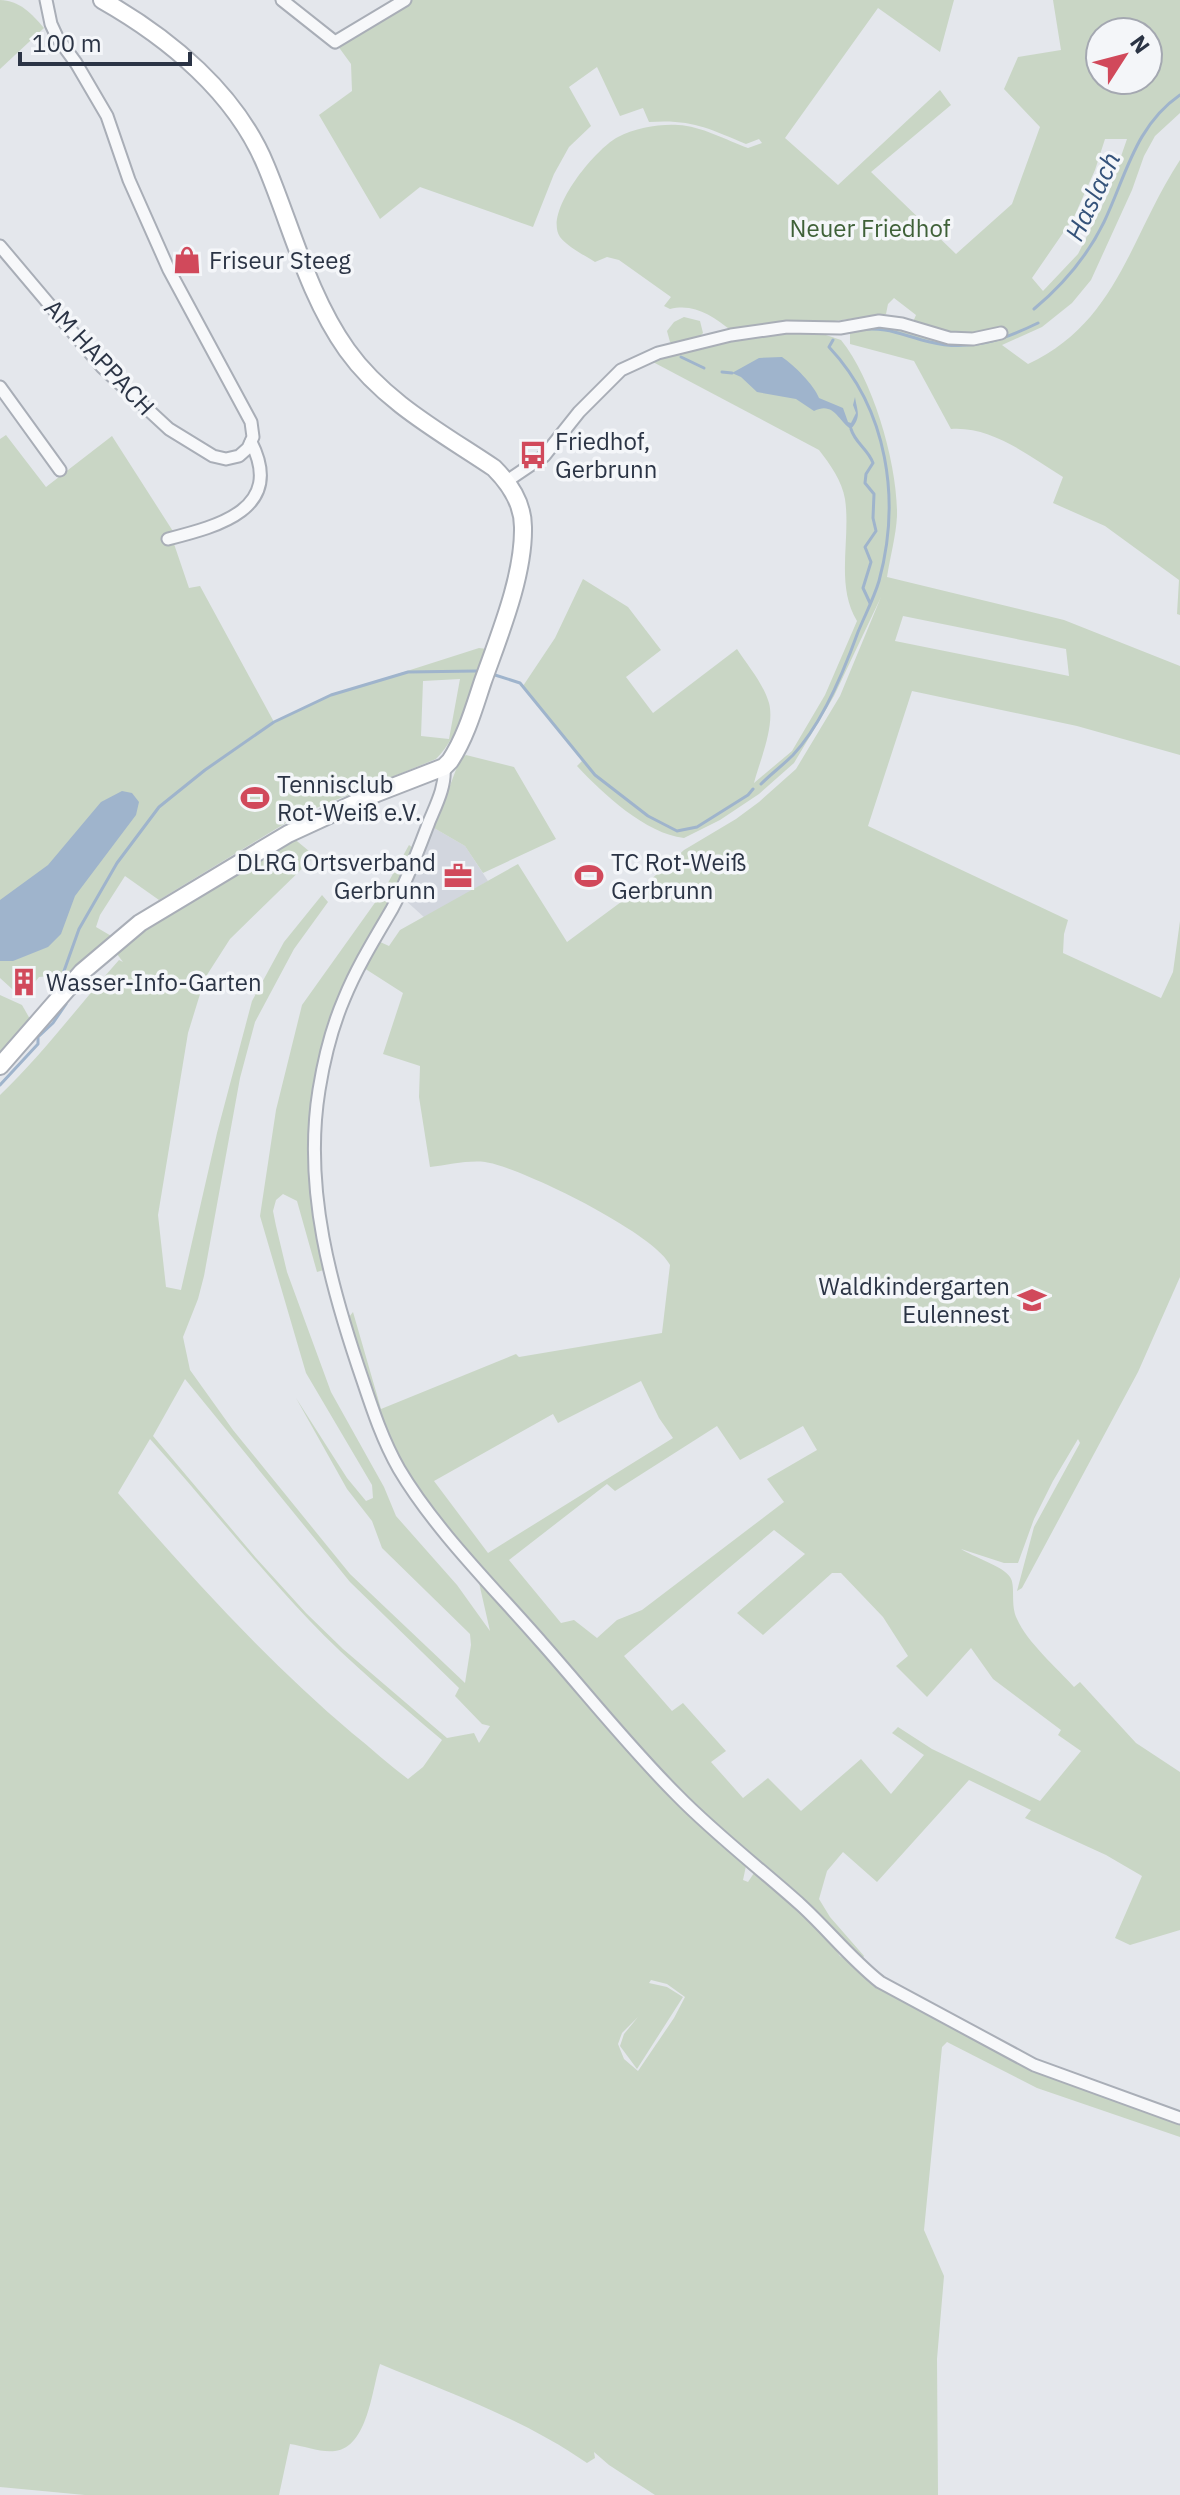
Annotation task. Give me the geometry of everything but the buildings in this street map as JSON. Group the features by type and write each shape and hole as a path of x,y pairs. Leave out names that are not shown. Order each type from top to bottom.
{"street":[{"path":"46,0 57,37 107,116 129,180 169,270 251,422 251,442 261,462 262,477 248,506 216,525 168,539"},
{"path":"102,0 126,7 182,55 239,116 265,163 312,284 347,350 394,401 494,468 507,481 518,502 523,525 512,594 486,674 450,759 418,851 394,905 344,999 332,1033 314,1129 314,1183 321,1227 351,1347 378,1425 399,1469 430,1512 653,1770 721,1837 798,1903 880,1982 1034,2065 1180,2118"},
{"path":"282,0 335,42 405,0"},
{"name":"AM HAPPACH","path":"0,246 102,367 169,429 219,459 239,456 251,442"},
{"path":"507,481 544,456 621,370 658,353 731,335 787,327 841,328 879,321 902,324 949,338 973,339 1001,333"},
{"path":"0,387 60,470"},
{"path":"0,1066 82,972 166,906 288,834 450,759"}],"shaded area":[{"path":"434,828 465,846 488,881 425,918 404,899"}],"green space":[{"path":"0,0 19,5 44,28 0,69"},
{"name":"Neuer Friedhof","path":"405,0 954,0 940,52 878,8 785,138 838,185 940,90 951,105 871,172 956,254 1012,204 1040,127 1004,89 1018,57 1061,50 1053,0 1180,0 1180,113 1155,136 1144,156 1091,280 1072,303 1042,327 1002,345 1028,364 1058,346 1083,325 1119,275 1180,160 1180,615 1177,614 1179,580 1105,526 1053,503 1063,477 995,437 966,429 951,429 914,361 850,344 850,330 854,328 894,325 951,342 977,333 951,334 913,322 916,315 894,298 888,304 886,314 732,331 695,309 670,309 664,306 671,297 619,260 607,257 595,262 560,237 557,226 565,197 585,167 618,137 640,129 670,125 696,128 748,148 762,143 759,139 746,144 699,126 649,122 643,108 620,116 597,67 569,87 591,126 569,147 554,174 533,227 420,187 380,219 319,115 352,91 351,64 335,42","holes":["1105,139 1127,139 1108,194 1078,254 1043,291 1032,278 1074,217"]},
{"path":"684,317 700,321 703,333 688,342 670,342 667,331 674,322"},
{"path":"795,330 814,331 841,340 853,357 873,399 888,448 896,495 897,516 887,577 1064,620 1180,666 1180,755 1077,726 912,691 868,826 1068,920 1063,953 1161,998 1173,972 1180,921 1180,1277 1138,1372 1022,1588 1017,1591 1034,1527 1080,1443 1078,1439 1034,1519 1018,1563 1004,1563 961,1549 1001,1569 1010,1577 1015,1614 1022,1628 1074,1687 1080,1682 1136,1743 1180,1772 1180,1930 1130,1945 1115,1938 1142,1876 1106,1855 1025,1818 1031,1810 969,1780 877,1882 843,1852 827,1871 819,1899 830,1917 864,1956 861,1961 719,1831 644,1756 438,1516 399,1465 367,1387 349,1317 353,1312 381,1409 516,1354 519,1357 662,1333 670,1265 660,1252 640,1237 586,1204 503,1167 485,1162 465,1162 430,1167 419,1097 420,1066 383,1054 403,993 364,968 378,941 389,946 400,930 518,864 567,942 648,882 684,850 759,802 796,769 840,696 881,597 834,696 794,763 759,794 720,820 684,838 640,821 599,788 577,766 583,760 523,686 555,638 583,579 628,607 661,650 626,677 653,713 737,649 769,703 770,722 754,783 792,751 825,695 857,621 850,607 845,577 846,514 841,486 819,450 653,362 705,345","holes":["903,616 1066,649 1069,676 895,641","641,1381 659,1418 673,1438 488,1553 434,1481 553,1414 558,1423","717,1426 740,1460 803,1426 817,1450 767,1479 784,1502 642,1610 617,1620 597,1638 574,1620 561,1623 509,1560 607,1484 615,1491","774,1530 805,1554 737,1613 763,1635 832,1573 841,1573 883,1617 908,1656 896,1666 927,1697 971,1648 993,1679 1061,1730 1058,1735 1081,1751 1040,1801 932,1749 898,1727 892,1733 924,1755 891,1794 861,1759 801,1811 768,1778 743,1798 711,1762 726,1751 683,1703 672,1711 624,1656"]},
{"path":"6,435 46,487 112,436 176,536 172,538 189,588 200,586 274,722 332,695 479,648 487,649 460,723 436,759 299,815 159,900 125,876 100,915 96,927 113,937 63,982 51,976 39,977 22,998 0,978 0,439","holes":["460,679 449,739 421,736 423,681"]},
{"path":"466,755 514,767 556,839 483,873 465,846 434,828 460,759"},
{"path":"292,837 315,856 230,939 205,978 188,1033 158,1215 166,1287 181,1290 217,1133 252,1001 284,942 322,895 328,902 294,949 255,1022 240,1078 204,1276 183,1337 190,1370 233,1430 350,1574 465,1683 470,1634 382,1548 372,1521 347,1489 296,1398 347,1478 366,1501 373,1498 372,1485 306,1373 260,1216 276,1110 302,1005 384,890 409,845 413,848 401,881 354,967 311,1121 327,1269 317,1272 297,1201 283,1194 276,1200 273,1211 287,1272 331,1392 384,1487 396,1516 457,1585 490,1631 477,1574 720,1845 743,1861 746,1866 743,1880 748,1882 754,1873 823,1931 840,1956 1056,2078 1180,2123 1180,2137 1037,2088 947,2042 942,2047 924,2230 944,2276 937,2359 938,2495 655,2495 594,2452 595,2458 587,2463 512,2420 380,2364 367,2415 355,2439 335,2451 290,2444 279,2495 85,2495 0,2487 0,1095 119,960 123,962 114,950 141,926","holes":["185,1379 350,1582 459,1688 455,1696 482,1724 490,1726 479,1743 474,1733 447,1738 343,1649 256,1558 153,1436","150,1439 309,1620 357,1667 442,1740 423,1767 408,1779 320,1705 230,1618 118,1493","651,1980 667,1984 685,1997 638,2071 624,2059 618,2044 622,2033 638,2017 624,2034 620,2046 637,2069 683,1997 667,1987 649,1983"]},
{"path":"0,995 22,1005 30,1019 0,1054"}],"water":[{"path":"782,357 813,387 819,398 843,408 851,423 856,413 853,405 855,397 858,417 851,429 831,410 814,411 796,399 757,392 732,373 759,358"},
{"path":"122,791 132,793 139,802 136,815 75,896 61,934 48,947 13,961 0,961 0,900 48,865 101,802"}],"waterway":[{"name":"Haslach","path":"1034,309 1065,280 1082,258 1104,222 1142,137 1152,121 1180,95"},
{"name":"Haslach","path":"857,330 886,330 958,346 986,343 1038,323"},
{"path":"761,784 793,755 822,713 875,594 886,550 888,488 877,427 849,372 829,347 833,340"},
{"path":"681,357 704,368"},
{"path":"722,372 732,373"},
{"path":"851,429 873,463 866,474 865,483 874,494 876,531 865,547 871,562 863,588 870,603"},
{"path":"64,971 79,929 117,863 159,807 205,770 274,722 331,695 408,672 476,671"},
{"path":"495,675 520,683 595,775 648,816 677,831 697,827 753,789"},
{"path":"0,1085 38,1044 38,1037 66,1004"}],"place":[{"name":"Friseur Steeg","path":"187,260"},
{"name":"Friedhof, Gerbrunn","path":"533,455"},
{"name":"Tennisclub Rot-Weiß e.V.","path":"255,798"},
{"name":"DLRG Ortsverband Gerbrunn","path":"458,876"},
{"name":"TC Rot-Weiß Gerbrunn","path":"589,876"},
{"name":"Wasser-Info-Garten","path":"24,982"},
{"name":"Waldkindergarten Eulennest","path":"1032,1300"}]}
